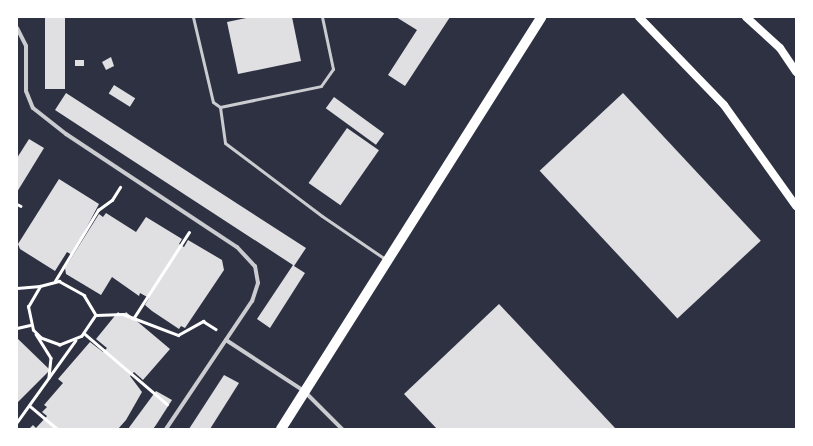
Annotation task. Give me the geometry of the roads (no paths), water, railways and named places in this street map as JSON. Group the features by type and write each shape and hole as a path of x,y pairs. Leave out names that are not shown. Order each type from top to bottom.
{"main road":[{"path":"281,429 541,17"},
{"path":"639,17 724,105 796,206"},
{"path":"746,17 780,48 796,72"}],"street":[{"path":"17,28 26,46 29,103 47,121 244,252 257,274 252,301 166,429"},
{"path":"227,338 304,391 342,429"}],"lane":[{"path":"193,17 213,102 220,107 225,143 322,216 387,260"},
{"path":"220,107 321,86 333,69 322,17"}]}
